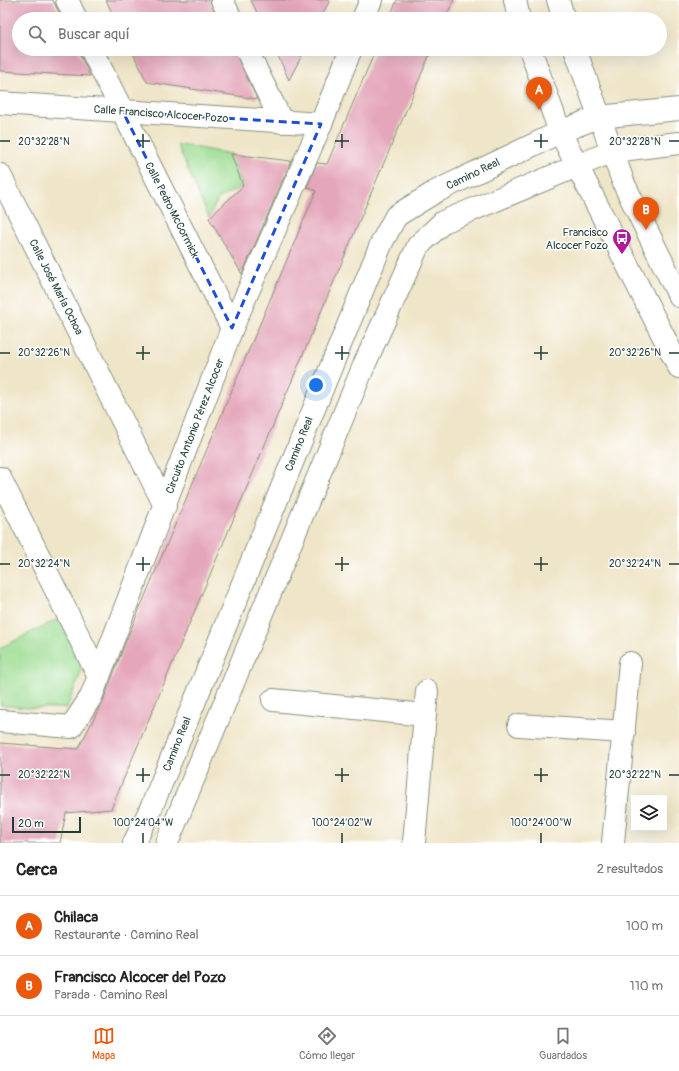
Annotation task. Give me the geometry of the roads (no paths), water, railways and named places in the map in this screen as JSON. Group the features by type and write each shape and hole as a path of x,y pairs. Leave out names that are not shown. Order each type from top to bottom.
{"street":[{"path":"67,0 73,12"},
{"path":"222,0 228,12"},
{"path":"366,12 371,0"},
{"path":"515,0 518,12"},
{"path":"558,0 562,12"},
{"name":"Calle Pedro McCormick","path":"94,56 232,328"},
{"path":"249,56 282,122"},
{"name":"Circuito Antonio Pérez Alcocer","path":"0,721 71,727 91,697 232,328 322,124 348,56"},
{"path":"533,56 560,132 679,367"},
{"path":"577,56 598,117 613,151 624,184 679,296"},
{"name":"Calle Francisco Alcocer Pozo","path":"0,103 322,124"},
{"name":"Camino Real","path":"137,837 382,242 396,216 435,192 560,132 598,117 679,109"},
{"path":"137,837 169,842 362,370 418,246 443,222 613,151 679,143"},
{"name":"Calle José María Ochoa","path":"0,175 165,506"},
{"path":"0,478 98,677"},
{"path":"613,843 630,663"},
{"path":"414,843 427,690"},
{"path":"273,700 425,715"},
{"path":"519,725 624,732"}],"place":[{"name":"Chilaca","path":"539,110"},
{"name":"Francisco Alcocer del Pozo","path":"646,230"},
{"name":"Francisco Alcocer Pozo","path":"622,255"}]}
